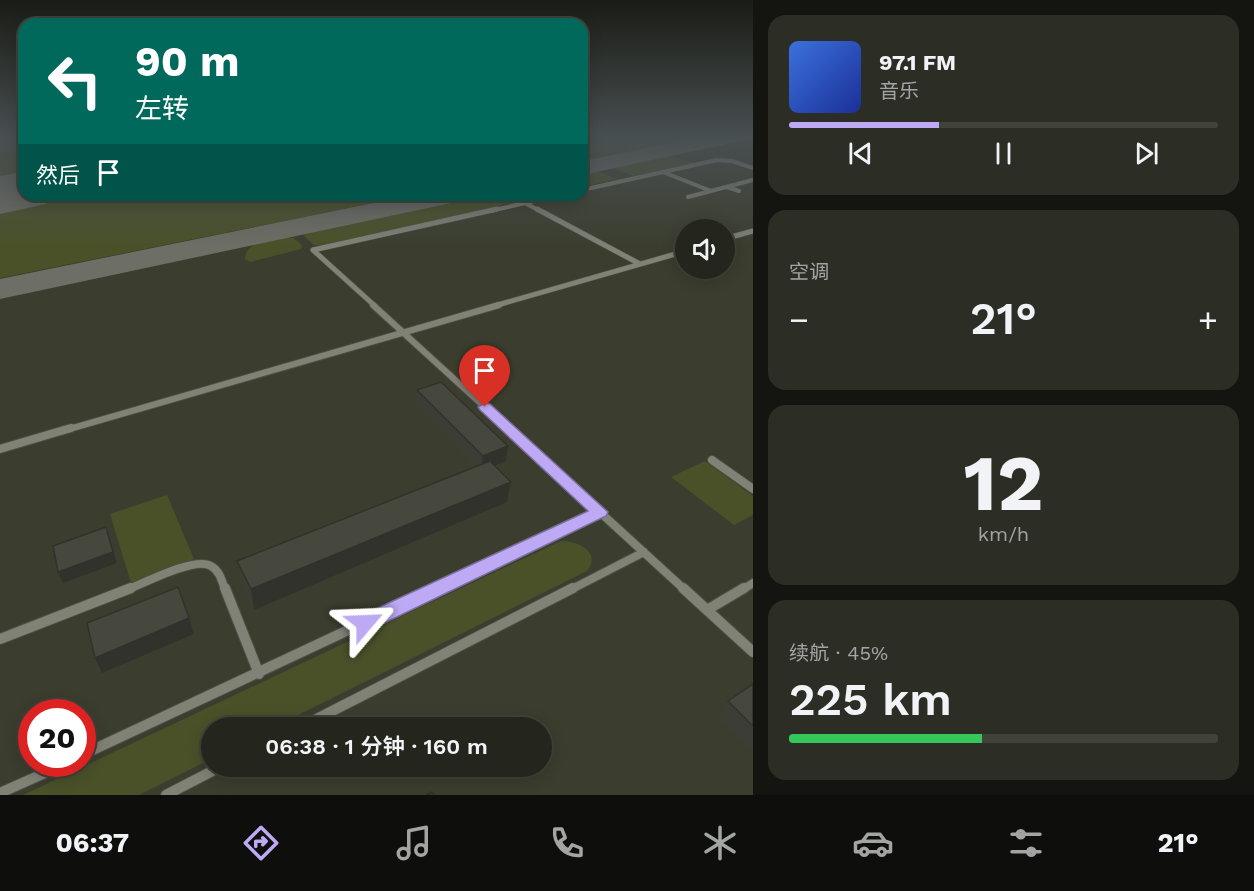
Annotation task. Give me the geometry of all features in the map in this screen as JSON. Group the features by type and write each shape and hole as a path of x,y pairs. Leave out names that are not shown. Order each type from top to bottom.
{"lane":[{"path":"588,189 657,173"},
{"path":"665,173 711,191"},
{"path":"687,197 752,181"},
{"path":"727,187 739,191"},
{"path":"534,201 313,250 753,652"},
{"path":"525,203 640,264"},
{"path":"735,236 753,231"},
{"path":"0,449 675,253"},
{"path":"712,460 753,489"},
{"path":"96,749 600,512"},
{"path":"321,717 644,552"},
{"path":"0,639 195,564 209,564 218,571 259,674"},
{"path":"707,610 753,583"},
{"path":"0,794 37,777"},
{"path":"166,795 201,777"}],"shaded area":[{"path":"0,173 18,173 18,201 588,201 588,173 753,173 753,795 0,795"}],"green space":[{"path":"0,173 18,173 18,179 0,181"},
{"path":"588,173 602,173 616,179 588,186"},
{"path":"626,173 648,173 634,176"},
{"path":"38,201 383,201 0,278 0,207"},
{"path":"456,201 511,203 321,246 314,245 304,236 307,232"},
{"path":"286,237 293,238 302,245 301,249 250,262 245,259 246,253 255,244"},
{"path":"705,461 753,496 753,515 734,525 671,477"},
{"path":"167,495 194,559 131,583 110,514"},
{"path":"561,541 581,545 590,553 591,564 587,571 294,717 201,717 201,764 139,795 23,795 61,777 96,777 96,761"}],"building":[{"path":"441,382 508,446 483,456 417,390"},
{"path":"490,461 511,482 251,589 237,561"},
{"path":"106,527 113,552 58,572 53,546"},
{"path":"178,587 189,618 95,658 87,623"},
{"path":"753,684 753,726 728,701"}],"taxiway":[{"path":"0,289 422,201"}],"runway":[{"path":"0,195 18,192"}],"route":[{"path":"365,623 600,512 485,407"}]}
